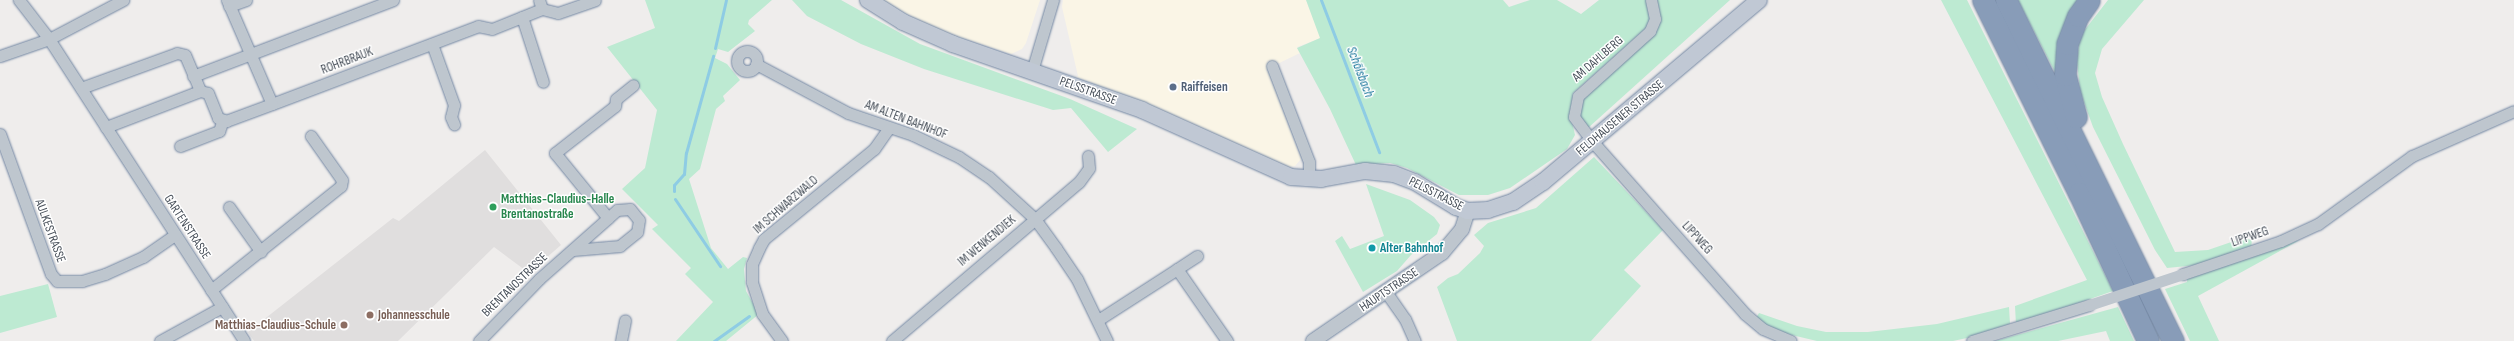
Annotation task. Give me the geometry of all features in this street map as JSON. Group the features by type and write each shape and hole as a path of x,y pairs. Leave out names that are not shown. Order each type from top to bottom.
{"highway":[{"path":"1983,0 2079,193 2148,341"},
{"path":"2006,0 2080,147 2173,341"},
{"path":"2080,147 2079,128 2069,98 2066,76 2067,44 2078,16 2089,0"}],"main road":[{"name":"PELSSTRASSE","path":"868,0 903,22 953,44 1142,110 1236,151 1268,168 1291,177 1321,179 1365,171 1394,174 1415,182 1456,207 1468,211"},
{"name":"FELDHAUSENER STRASSE","path":"1468,211 1488,210 1513,202 1543,182 1759,0"}],"street":[{"name":"GARTENSTRASSE","path":"19,0 49,39 244,341"},
{"path":"0,56 49,39 123,0"},
{"path":"246,0 228,3 244,46 252,53 272,104"},
{"path":"193,76 393,0"},
{"name":"ROHRBRAUK","path":"222,120 226,121 478,26 492,29 522,17 541,4 558,13 595,0"},
{"path":"1032,71 1053,0"},
{"name":"AM DAHLBERG","path":"1592,141 1574,117 1574,110 1578,96 1650,31 1655,19 1651,0"},
{"path":"522,17 543,82"},
{"path":"432,44 454,105 451,117 454,124"},
{"path":"81,88 177,53 185,55 200,91"},
{"name":"AM ALTEN BAHNHOF","path":"756,64 848,113 888,129 913,135 959,157 989,177 1035,218 1077,279 1107,341"},
{"path":"1272,66 1309,162 1309,178"},
{"path":"608,218 555,153 615,106 616,99 633,85"},
{"path":"106,127 200,91 208,93 218,118 222,120 219,132 180,146"},
{"name":"LIPPWEG","path":"1972,341 2090,305 2281,241 2318,224 2412,156 2514,111"},
{"name":"IM SCHWARZWALD","path":"782,341 762,313 752,282 752,264 757,252 764,240 874,149 888,129"},
{"name":"AULKESTRASSE","path":"0,134 51,274 57,281 82,281 105,274 143,257 175,235"},
{"path":"211,290 261,252 342,186 342,180 311,136"},
{"name":"LIPPWEG","path":"1592,141 1745,314 1763,329 1791,341"},
{"name":"IM WENKENDIEK","path":"892,341 1079,182 1089,168 1088,156"},
{"path":"229,207 261,252"},
{"name":"BRENTANOSTRASSE","path":"479,341 573,250 617,210 630,209 636,215 639,226 627,243 620,246 573,250"},
{"name":"HAUPTSTRASSE","path":"1313,341 1386,292 1451,245 1462,228 1468,211"},
{"path":"1098,320 1197,256"},
{"path":"1177,269 1227,341"},
{"path":"1386,292 1405,319 1415,341"},
{"path":"160,341 222,307"},
{"path":"621,341 625,320"}],"shaded area":[{"path":"882,0 1040,0 1026,43 1022,49 1011,54 931,28"},
{"path":"1063,0 1306,0 1321,38 1297,47 1300,53 1267,69 1301,159 1295,166 1289,167 1142,102 1076,77 1078,76 1062,7"},
{"path":"485,150 561,245 529,273 494,247 398,341 254,341 248,332 393,218 399,221"}],"green space":[{"path":"645,0 772,0 749,20 748,24 755,31 728,52 718,49 715,58 727,64 740,80 723,96 725,101 716,109 700,169 689,179 711,248 728,269 743,257 747,258 744,269 746,291 759,314 726,341 676,341 713,302 685,274 691,268 652,229 658,225 622,189 645,168 657,110 607,47 655,28"},
{"path":"792,0 841,0 920,44 1070,99 1137,129 1108,152 1071,108 1053,110 924,69 861,44 807,16"},
{"path":"1306,0 1503,0 1509,7 1530,0 1557,0 1581,14 1599,0 1646,0 1650,19 1646,28 1573,93 1570,113 1575,135 1567,149 1510,188 1488,195 1459,195 1407,168 1390,163 1356,165 1330,109 1297,48 1320,38"},
{"path":"1657,0 1730,0 1588,128 1580,116 1579,103 1588,92 1652,36 1660,13"},
{"path":"1941,0 1967,0 2113,291 2016,325 2015,306 2087,280"},
{"path":"2018,0 2083,0 2058,78"},
{"path":"2108,0 2144,0 2102,49 2095,73 2102,97 2123,144 2175,252 2208,250 2243,238 2252,240 2251,248 2197,265 2167,268 2155,250 2093,127 2080,91 2077,61 2080,36"},
{"path":"1594,157 1663,230 1624,270 1641,286 1591,341 1457,341 1437,287 1448,278 1458,274 1480,253 1484,246 1474,235 1488,223 1536,208"},
{"path":"1366,184 1410,200 1434,217 1440,225 1437,234 1411,255 1397,271 1363,292 1335,241 1342,236 1350,249 1384,236"},
{"path":"2300,240 2198,296 2219,341 2190,341 2165,289 2187,282 2187,278"},
{"path":"48,284 57,317 0,333 0,296"},
{"path":"2009,307 2010,324 1976,336 1953,341 1817,341 1775,331 1756,318 1759,313 1797,326 1826,332 1868,332 1937,324"},
{"path":"2118,307 2134,341 2110,341 2106,331 2058,341 1995,341"}],"waterway":[{"path":"715,48 726,0"},
{"name":"Schölsbach","path":"1321,0 1379,152"},
{"path":"674,191 674,185 684,174 686,153 713,56"},
{"path":"675,199 720,266"},
{"path":"714,341 749,316"}],"place":[{"name":"Raiffeisen","path":"1173,87"},
{"name":"Matthias-Claudius-Halle Brentanostraße","path":"493,207"},
{"name":"Alter Bahnhof","path":"1372,248"},
{"name":"Johannesschule","path":"370,315"},
{"name":"Matthias-Claudius-Schule","path":"344,325"}]}
